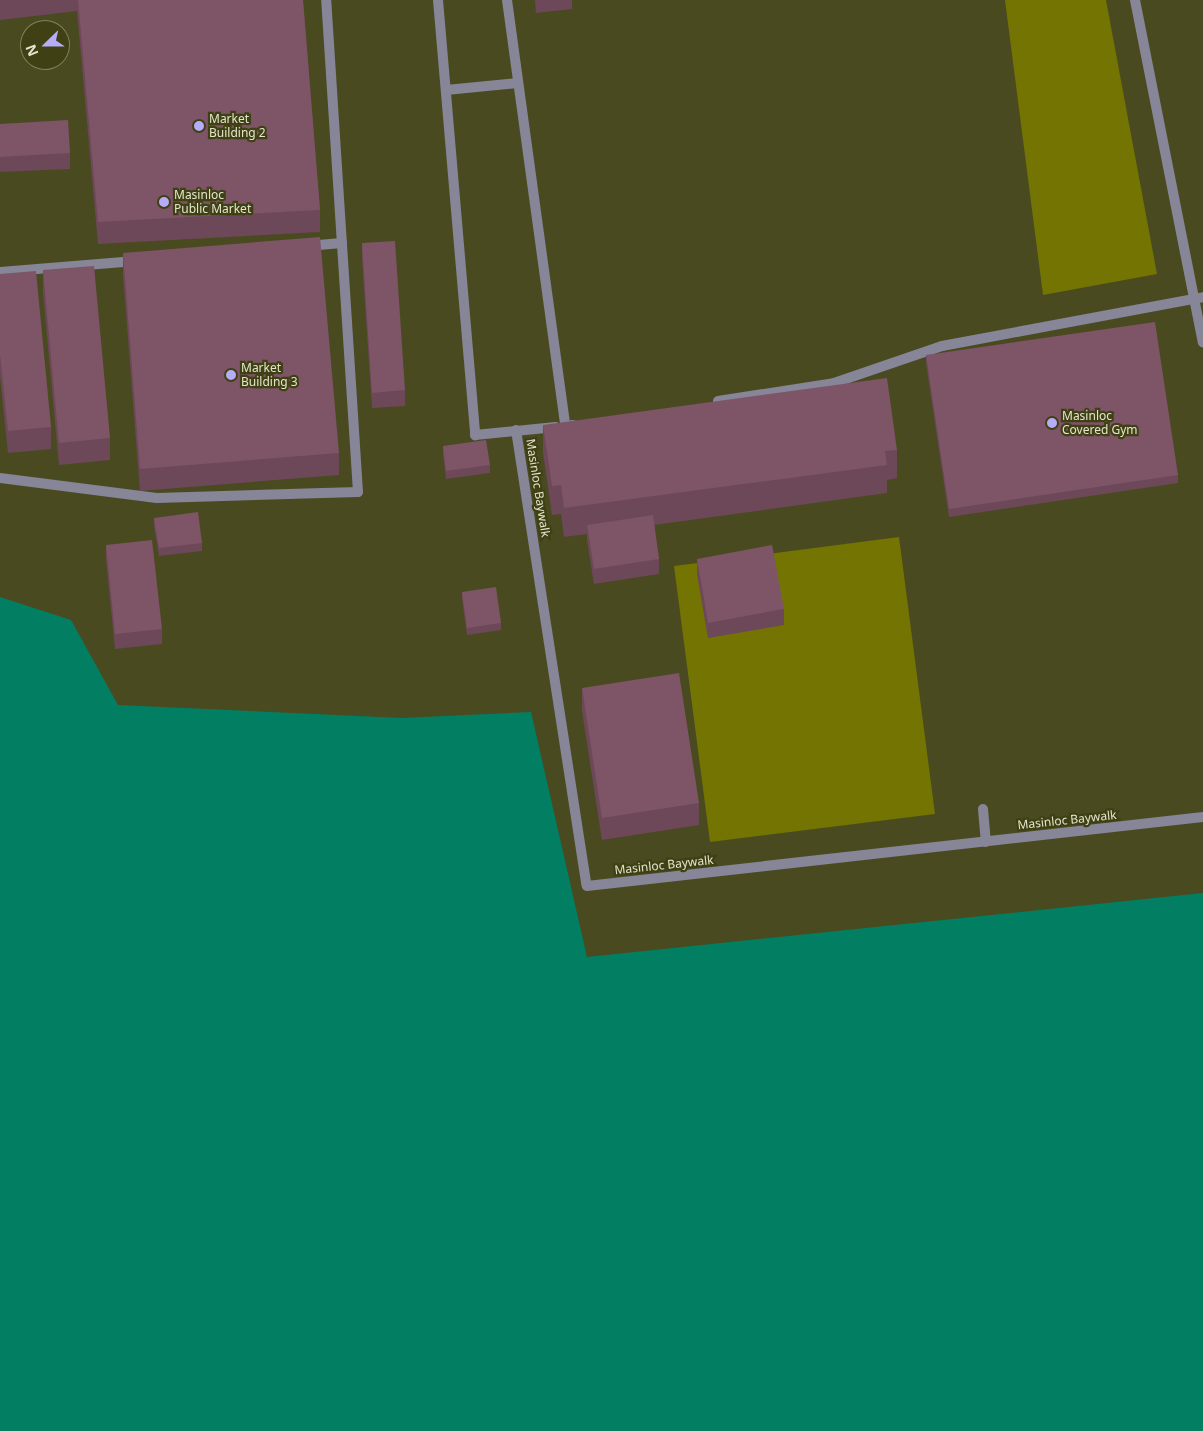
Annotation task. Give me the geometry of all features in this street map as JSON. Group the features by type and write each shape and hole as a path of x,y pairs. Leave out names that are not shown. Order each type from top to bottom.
{"street":[{"path":"0,478 158,498 358,492 326,0"},
{"path":"438,0 475,435 584,423"},
{"path":"507,0 565,426"},
{"path":"1135,0 1200,298 1203,342"},
{"path":"446,90 518,82"},
{"path":"294,248 342,243"},
{"path":"0,272 147,260"},
{"path":"709,403 834,383 942,346 1200,298"},
{"name":"Masinloc Baywalk","path":"516,430 587,886 1203,817"},
{"path":"983,810 986,842"}],"shaded area":[{"path":"1005,0 1106,0 1157,274 1043,295"},
{"path":"899,537 935,814 710,842 674,566"},
{"path":"0,597 71,620 118,705 401,718 531,712 587,957 1203,893 1203,1431 0,1431"}],"building":[{"name":"Market Building 2","path":"78,0 303,0 320,210 98,222"},
{"path":"68,120 70,153 0,157 0,124"},
{"name":"Market Building 3","path":"320,237 339,453 140,469 123,253"},
{"path":"395,241 405,390 372,393 362,243"},
{"path":"94,266 110,438 59,443 43,270"},
{"path":"36,271 51,427 8,431 0,354 0,274"},
{"name":"Masinloc Covered Gym","path":"1155,322 1178,475 949,509 926,355"},
{"path":"887,378 897,450 885,451 887,465 564,508 561,485 552,486 543,425"},
{"path":"486,440 490,465 446,471 443,446"},
{"path":"198,512 202,543 159,548 154,518"},
{"path":"653,515 659,559 594,569 587,525"},
{"path":"152,540 162,629 115,634 106,545"},
{"path":"772,545 784,609 708,623 697,559"},
{"path":"496,587 501,623 467,628 462,592"},
{"path":"679,673 699,803 602,818 582,688"}],"place":[{"name":"Market Building 2","path":"199,126"},
{"name":"Masinloc Public Market","path":"164,202"},
{"name":"Market Building 3","path":"231,375"},
{"name":"Masinloc Covered Gym","path":"1052,423"}]}
